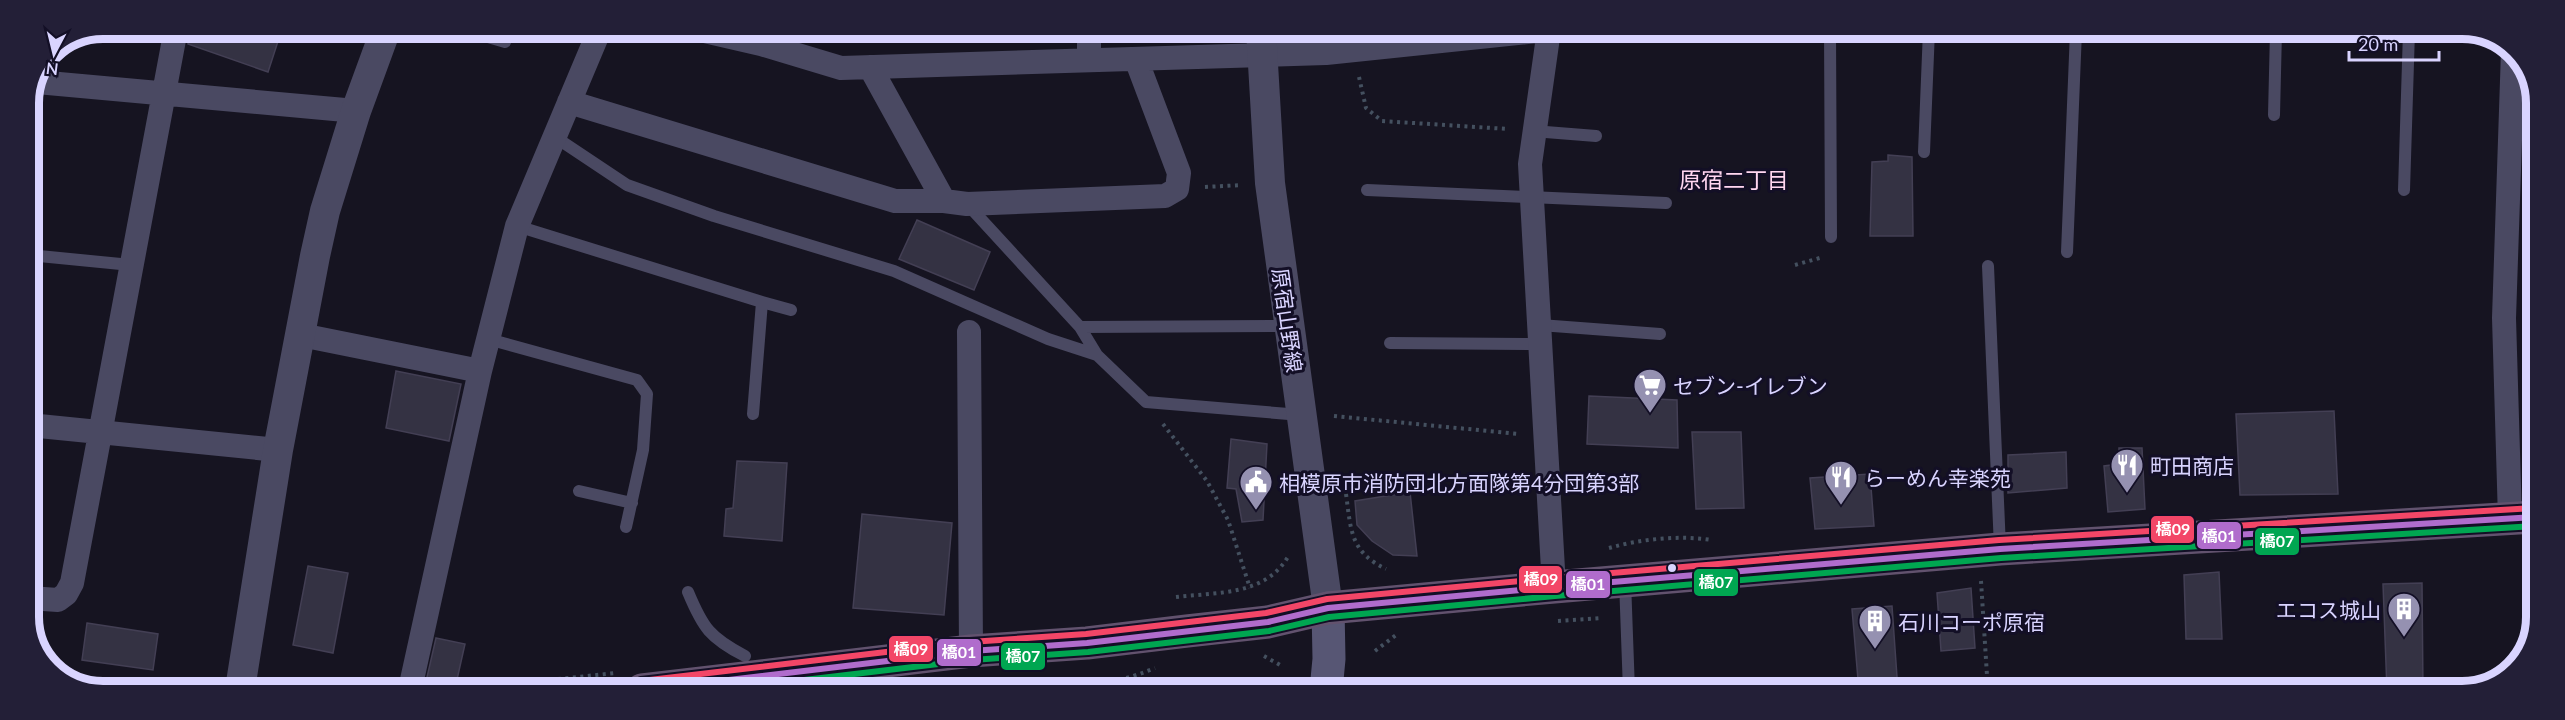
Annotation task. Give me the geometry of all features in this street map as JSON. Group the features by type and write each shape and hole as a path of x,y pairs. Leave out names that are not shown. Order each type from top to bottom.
{"highway":[{"path":"718,681 971,651 1187,632 1268,622 1328,608 1554,587 1990,550 2522,518"}],"main road":[{"path":"1327,681 1328,608"}],"street":[{"path":"39,599 58,600 66,594 72,583 174,39"},
{"path":"241,681 278,450 325,211 356,111 382,39"},
{"path":"412,681 480,371 517,226 596,39"},
{"path":"768,39 841,68 1136,59 1261,42 1363,39"},
{"path":"1089,39 1089,60"},
{"path":"1547,39 1533,131 1531,198 1541,334 1554,587"},
{"name":"原宿山野線","path":"1261,42 1270,183 1328,608"},
{"path":"569,102 895,201 956,202 1165,196 1177,189 1179,173 1136,59"},
{"path":"2513,64 2504,318 2522,518"},
{"path":"870,67 956,202"},
{"path":"43,83 356,111"},
{"path":"969,332 971,651"},
{"path":"301,335 480,371"},
{"path":"39,426 278,450"}],"lane":[{"path":"496,39 506,42"},
{"path":"1830,39 1831,237"},
{"path":"1924,152 1929,39"},
{"path":"2067,252 2076,39"},
{"path":"2274,115 2276,39"},
{"path":"2404,190 2409,39"},
{"path":"1533,131 1596,136"},
{"path":"555,136 627,185 714,216 894,271 1048,339 1097,355"},
{"path":"1367,190 1666,203"},
{"path":"956,202 1080,327 1097,355 1146,402 1302,415"},
{"path":"517,226 791,310"},
{"path":"39,256 131,265"},
{"path":"1988,266 1990,550"},
{"path":"753,414 762,302"},
{"path":"1080,327 1289,326"},
{"path":"1390,343 1541,334 1660,334"},
{"path":"489,339 637,380 644,387 647,402 643,450 626,527"},
{"path":"579,490 632,503"},
{"path":"1625,581 1629,681"},
{"path":"688,592 700,620 710,634 745,656"}],"path":[{"path":"1358,73 1366,108 1382,121 1533,131"},
{"path":"1177,189 1247,184"},
{"path":"1795,265 1829,255"},
{"path":"1146,402 1207,482 1223,510 1250,588"},
{"path":"1335,416 1547,437"},
{"path":"1988,681 1990,550"},
{"path":"1367,560 1377,565"},
{"path":"1266,582 1282,569"},
{"path":"1375,651 1384,642"},
{"path":"1269,658 1280,665"}],"building":[{"path":"189,39 279,39 268,72 188,44"},
{"path":"1888,155 1912,157 1913,236 1870,236 1872,162 1888,161"},
{"path":"917,220 990,252 974,290 899,259"},
{"path":"396,371 461,384 449,441 386,428"},
{"path":"1589,396 1677,400 1678,448 1587,444"},
{"path":"2334,411 2338,494 2240,495 2236,414"},
{"path":"1692,432 1741,432 1744,508 1696,509"},
{"path":"1231,439 1267,444 1263,520 1242,522 1236,489 1227,488"},
{"path":"2119,448 2142,448 2145,509 2108,512 2104,466 2119,464"},
{"path":"2066,452 2067,488 2008,493 2008,455"},
{"path":"737,461 787,463 782,541 724,536 726,509 733,508"},
{"path":"1870,474 1874,526 1815,529 1810,478"},
{"path":"1410,492 1417,556 1393,555 1372,541 1357,525 1355,501"},
{"path":"862,514 952,523 944,615 853,608"},
{"path":"308,566 348,573 333,653 293,645"},
{"path":"2219,572 2222,639 2186,639 2184,575"},
{"name":"エコス城山","path":"2422,583 2423,681 2387,681 2383,584"},
{"path":"1971,588 1975,648 1941,651 1937,593"},
{"name":"石川コーポ原宿","path":"1892,606 1897,681 1858,681 1852,609"},
{"path":"87,623 158,634 153,670 82,660"},
{"path":"436,638 465,644 457,681 426,681"}],"transit line":[{"name":"橋09","path":"641,681 970,642 1086,634 1266,613 1327,599 1553,578 1999,540 2526,508"},
{"name":"橋01","path":"720,681 971,651 1087,643 1268,622 1328,608 1554,587 2000,549 2526,518"},
{"name":"橋07","path":"796,681 972,660 1088,652 1269,631 1329,617 1555,596 2001,558 2526,527"}],"place":[{"name":"セブン-イレブン","path":"1650,414"},
{"name":"町田商店","path":"2127,494"},
{"name":"らーめん幸楽苑","path":"1841,506"},
{"name":"相模原市消防団北方面隊第4分団第3部","path":"1256,511"},
{"name":"エコス城山","path":"2404,638"},
{"name":"石川コーポ原宿","path":"1875,650"}],"district":[{"name":"原宿二丁目","path":"1734,179"}]}
